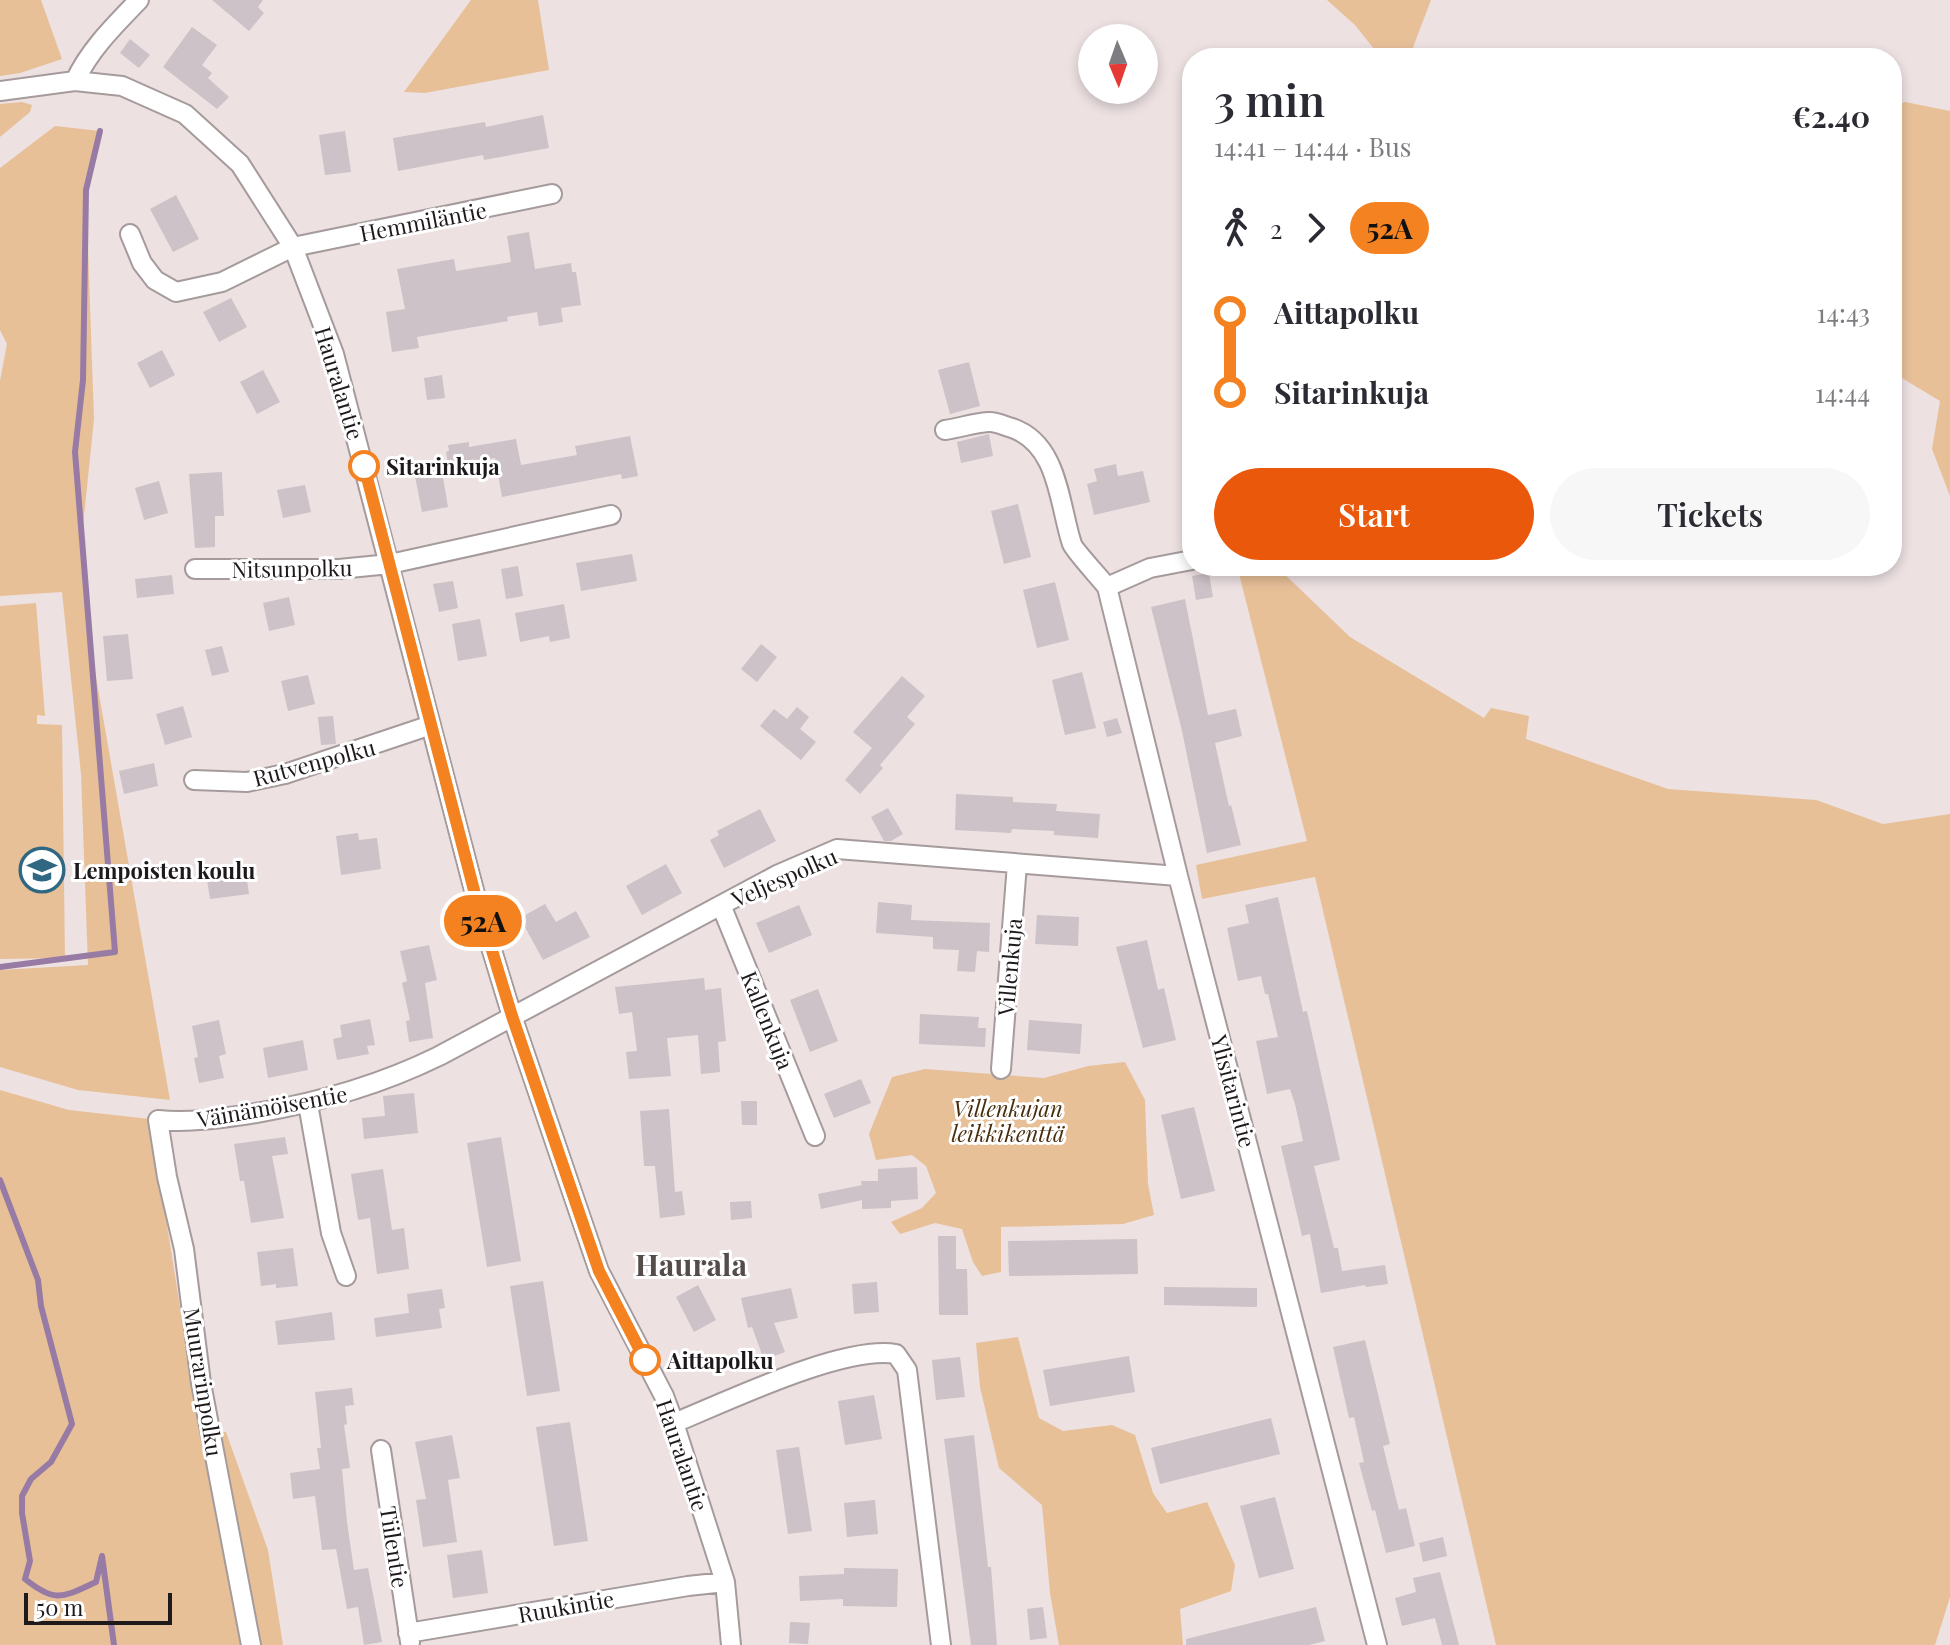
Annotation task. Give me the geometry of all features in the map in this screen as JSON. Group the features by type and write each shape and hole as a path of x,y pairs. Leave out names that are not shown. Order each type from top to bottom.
{"street":[{"path":"75,81 83,64 139,0"},
{"name":"Hauralantie","path":"0,91 75,81 122,86 185,114 240,164 293,247 334,354 476,898 512,1016 599,1271 664,1396 674,1423 725,1582 731,1645"},
{"name":"Hemmiläntie","path":"130,234 142,263 155,280 176,292 222,282 293,247 552,194"},
{"name":"Ylisitarintie","path":"945,430 992,421 1019,431 1034,443 1057,481 1073,548 1107,587 1178,876 1377,1645"},
{"path":"390,564 611,515"},
{"path":"1107,587 1150,568 1182,562"},
{"name":"Nitsunpolku","path":"195,569 339,569 390,564"},
{"name":"Rutvenpolku","path":"194,780 247,782 285,774 431,725"},
{"name":"Veljespolku","path":"512,1016 779,874 837,849 1178,876"},
{"name":"Villenkuja","path":"1001,1069 1017,864"},
{"name":"Kallenkuja","path":"721,905 815,1136"},
{"name":"Väinämöisentie","path":"158,1120 207,1121 308,1104 395,1078 512,1016"},
{"path":"308,1104 331,1233 346,1276"},
{"name":"Muurarinpolku","path":"158,1120 167,1177 184,1249 201,1383 251,1645"},
{"path":"674,1423 823,1365 867,1354 896,1354 907,1370 941,1645"},
{"name":"Tiilentie","path":"381,1450 409,1639"},
{"name":"Ruukintie","path":"409,1639 688,1586 725,1582"}],"green space":[{"path":"0,0 41,0 62,59 0,76"},
{"path":"471,0 538,0 549,70 425,93 404,92"},
{"path":"1327,0 1431,0 1413,48 1373,48 1355,25"},
{"path":"22,102 32,105 30,112 0,137 0,104"},
{"path":"1902,103 1950,111 1950,496 1932,449 1940,401 1902,378"},
{"path":"55,126 100,131 86,190 94,419 83,526 83,572 89,637 170,1100 78,1090 0,1067 0,970 88,965 81,774 62,592 0,596 0,381 7,344 0,330 0,168"},
{"path":"1240,576 1286,576 1350,637 1484,718 1491,708 1529,716 1526,739 1668,789 1816,800 1883,824 1950,814 1950,1597 1935,1645 1496,1645 1315,877 1202,899 1196,865 1307,841"},
{"name":"Lempoisten koulu","path":"36,603 45,716 37,715 37,724 62,725 65,958 0,959 0,606"},
{"name":"Villenkujan leikkikenttä","path":"1125,1062 1145,1100 1148,1184 1154,1215 1123,1224 1001,1227 1001,1272 982,1276 973,1262 962,1229 935,1223 900,1234 891,1222 922,1208 936,1193 926,1166 912,1155 876,1160 869,1134 892,1077 925,1069 1044,1078 1088,1066"},
{"path":"0,1090 69,1110 150,1119 200,1432 226,1432 268,1550 283,1645 0,1645"},
{"path":"1018,1337 1039,1418 1063,1431 1112,1425 1135,1435 1153,1493 1167,1513 1207,1502 1235,1565 1231,1591 1180,1609 1183,1645 1059,1645 1050,1593 1042,1505 999,1468 980,1387 976,1343"}],"building":[{"path":"212,0 263,0 258,7 264,13 249,31"},
{"path":"192,27 217,45 202,65 212,73 208,78 229,97 217,109 163,67"},
{"path":"130,39 150,55 139,68 120,53"},
{"path":"543,115 549,148 484,160 483,155 398,171 393,138 485,122 486,127"},
{"path":"345,131 351,172 325,175 319,135"},
{"path":"176,195 199,239 173,252 150,209"},
{"path":"529,232 535,269 571,263 572,272 576,272 581,305 561,308 563,322 539,326 537,312 507,317 508,321 417,337 419,348 392,352 386,312 405,309 397,269 454,259 456,271 511,262 507,236"},
{"path":"231,298 247,327 219,342 203,312"},
{"path":"162,350 175,375 150,388 137,363"},
{"path":"969,362 980,406 950,414 938,370"},
{"path":"263,370 280,402 257,414 240,382"},
{"path":"442,375 445,398 427,400 424,378"},
{"path":"989,434 993,456 961,463 957,442"},
{"path":"630,436 638,476 622,479 621,474 502,497 495,458 448,464 446,452 449,451 448,445 469,442 469,447 516,439 521,465 577,455 575,446"},
{"path":"1116,464 1118,476 1143,471 1150,502 1094,515 1087,484 1097,481 1094,469"},
{"path":"441,466 448,507 422,512 414,471"},
{"path":"222,472 224,516 215,516 215,547 195,548 189,474"},
{"path":"159,481 168,513 144,520 135,488"},
{"path":"305,485 311,512 283,518 277,490"},
{"path":"1018,504 1031,557 1004,564 991,511"},
{"path":"632,554 637,581 581,591 576,563"},
{"path":"518,566 523,596 506,599 501,569"},
{"path":"172,575 174,594 137,598 135,579"},
{"path":"1192,576 1210,576 1213,597 1196,600"},
{"path":"453,581 458,608 439,612 433,584"},
{"path":"1055,582 1069,640 1037,648 1023,590"},
{"path":"289,597 295,625 269,631 263,603"},
{"path":"1185,599 1208,715 1236,709 1242,736 1215,743 1241,845 1207,853 1182,731 1151,607"},
{"path":"564,604 570,638 550,642 549,636 520,642 515,613"},
{"path":"480,619 487,656 458,661 452,624"},
{"path":"128,634 133,679 107,681 103,636"},
{"path":"761,644 777,657 757,682 741,669"},
{"path":"222,646 229,672 212,676 205,650"},
{"path":"1082,672 1096,728 1065,735 1052,680"},
{"path":"308,675 315,704 288,711 281,681"},
{"path":"902,676 925,696 907,717 915,724 860,794 845,780 872,748 853,732"},
{"path":"183,706 192,737 165,745 156,714"},
{"path":"797,707 809,717 800,729 816,742 801,760 760,726 774,709 787,719"},
{"path":"333,716 336,744 321,745 318,717"},
{"path":"1117,718 1122,733 1107,737 1103,722"},
{"path":"154,763 158,786 124,794 119,771"},
{"path":"956,794 1013,797 1013,802 1057,804 1056,811 1100,814 1098,838 1054,835 1054,831 1012,829 1011,833 955,830"},
{"path":"888,808 903,834 891,841 884,841 871,817"},
{"path":"760,809 776,841 724,868 710,840 719,835 717,831"},
{"path":"358,833 359,840 377,838 381,869 341,875 336,836"},
{"path":"666,864 682,893 642,915 626,886"},
{"path":"222,865 222,870 245,867 249,894 210,899 205,867"},
{"path":"1278,897 1340,1160 1314,1166 1334,1248 1338,1248 1342,1271 1385,1265 1388,1284 1321,1293 1310,1234 1302,1236 1281,1146 1303,1141 1295,1104 1290,1089 1267,1094 1256,1041 1278,1037 1268,994 1265,994 1261,976 1238,981 1227,928 1249,923 1245,905"},
{"path":"878,902 912,905 911,920 990,923 989,952 977,951 975,972 957,971 959,950 933,949 933,937 876,933"},
{"path":"545,904 556,922 576,911 590,937 543,960 520,918"},
{"path":"799,905 812,935 769,953 756,923"},
{"path":"1037,915 1079,917 1078,946 1035,944"},
{"path":"1147,940 1158,990 1164,988 1176,1040 1143,1048 1116,947"},
{"path":"429,945 437,980 425,983 433,1038 409,1042 406,1021 410,1020 402,983 407,981 400,951"},
{"path":"704,978 705,990 721,988 726,1041 718,1042 720,1072 701,1074 698,1035 667,1038 671,1076 629,1079 626,1052 637,1051 632,1012 619,1014 615,987"},
{"path":"818,989 838,1041 810,1052 790,1000"},
{"path":"920,1014 979,1017 978,1028 986,1028 985,1047 919,1044"},
{"path":"370,1019 375,1045 367,1046 369,1054 337,1060 333,1039 342,1037 340,1025"},
{"path":"219,1020 226,1054 219,1056 224,1078 199,1083 192,1026"},
{"path":"1029,1020 1082,1024 1080,1054 1027,1050"},
{"path":"303,1040 308,1070 268,1078 263,1048"},
{"path":"861,1079 871,1103 834,1118 824,1094"},
{"path":"414,1093 418,1133 364,1139 362,1118 385,1116 383,1096"},
{"path":"741,1101 757,1101 757,1125 742,1125"},
{"path":"1194,1107 1215,1191 1181,1199 1161,1115"},
{"path":"669,1109 675,1192 682,1191 685,1215 660,1218 655,1166 644,1166 640,1111"},
{"path":"285,1137 288,1154 272,1156 284,1218 251,1223 234,1144"},
{"path":"501,1137 521,1261 487,1267 467,1143"},
{"path":"917,1167 918,1199 891,1201 891,1208 862,1209 862,1200 821,1209 818,1194 862,1185 861,1181 878,1181 878,1169"},
{"path":"383,1169 392,1230 404,1228 409,1269 377,1274 370,1218 358,1220 351,1174"},
{"path":"751,1201 752,1218 731,1220 730,1202"},
{"path":"938,1236 956,1236 956,1269 967,1269 968,1315 939,1315"},
{"path":"1137,1239 1138,1274 1009,1276 1008,1241"},
{"path":"293,1248 298,1286 261,1286 257,1252"},
{"path":"543,1281 560,1391 527,1396 510,1286"},
{"path":"877,1282 879,1312 854,1314 852,1284"},
{"path":"698,1285 716,1320 694,1332 676,1297"},
{"path":"1164,1287 1257,1288 1257,1307 1164,1305"},
{"path":"791,1288 798,1318 774,1323 785,1352 764,1360 752,1327 748,1328 741,1298"},
{"path":"442,1289 445,1308 439,1309 442,1328 376,1337 374,1318 409,1313 407,1294"},
{"path":"332,1312 335,1340 278,1345 275,1321"},
{"path":"1365,1340 1390,1444 1383,1446 1399,1510 1406,1508 1415,1546 1386,1553 1359,1463 1364,1462 1354,1417 1349,1418 1333,1347"},
{"path":"1129,1356 1135,1392 1050,1406 1043,1370"},
{"path":"960,1357 965,1397 936,1400 932,1360"},
{"path":"352,1388 354,1405 345,1406 347,1424 344,1425 350,1468 342,1469 347,1522 354,1570 368,1568 382,1642 364,1645 358,1607 347,1609 336,1549 322,1550 315,1496 293,1499 290,1473 320,1469 315,1392"},
{"path":"874,1395 882,1439 845,1445 838,1401"},
{"path":"1271,1418 1280,1454 1160,1484 1151,1448"},
{"path":"570,1422 588,1541 554,1546 536,1427"},
{"path":"452,1435 460,1478 448,1480 457,1542 423,1547 416,1500 426,1499 415,1442"},
{"path":"974,1435 988,1567 991,1567 997,1645 971,1645 944,1439"},
{"path":"799,1447 812,1531 788,1534 776,1450"},
{"path":"1275,1497 1294,1569 1259,1578 1240,1506"},
{"path":"875,1500 878,1534 847,1537 844,1503"},
{"path":"1443,1537 1447,1556 1423,1562 1419,1543"},
{"path":"482,1550 488,1593 453,1598 447,1555"},
{"path":"844,1568 898,1569 897,1607 843,1606 843,1599 800,1601 799,1576 844,1574"},
{"path":"1440,1572 1459,1645 1442,1645 1435,1618 1402,1626 1395,1598 1416,1592 1413,1578"},
{"path":"1043,1607 1047,1638 1030,1640 1027,1609"},
{"path":"1316,1607 1325,1641 1309,1645 1186,1645 1186,1639"},
{"path":"790,1622 810,1623 808,1644 789,1643"}],"waterway":[{"path":"0,967 115,952 75,452 83,380 86,190 100,131"},
{"path":"0,1180 38,1280 41,1306 72,1424 51,1462 31,1479 22,1496 30,1561 25,1579 52,1595 67,1594 96,1582 102,1556 114,1645"}],"bus line":[{"name":"52A","path":"364,466 476,898 512,1016 599,1271 645,1360"}],"place":[{"name":"Sitarinkuja","path":"364,466"},
{"name":"Lempoisten koulu","path":"42,870"},
{"name":"Aittapolku","path":"645,1360"}],"district":[{"name":"Haurala","path":"691,1264"}]}
